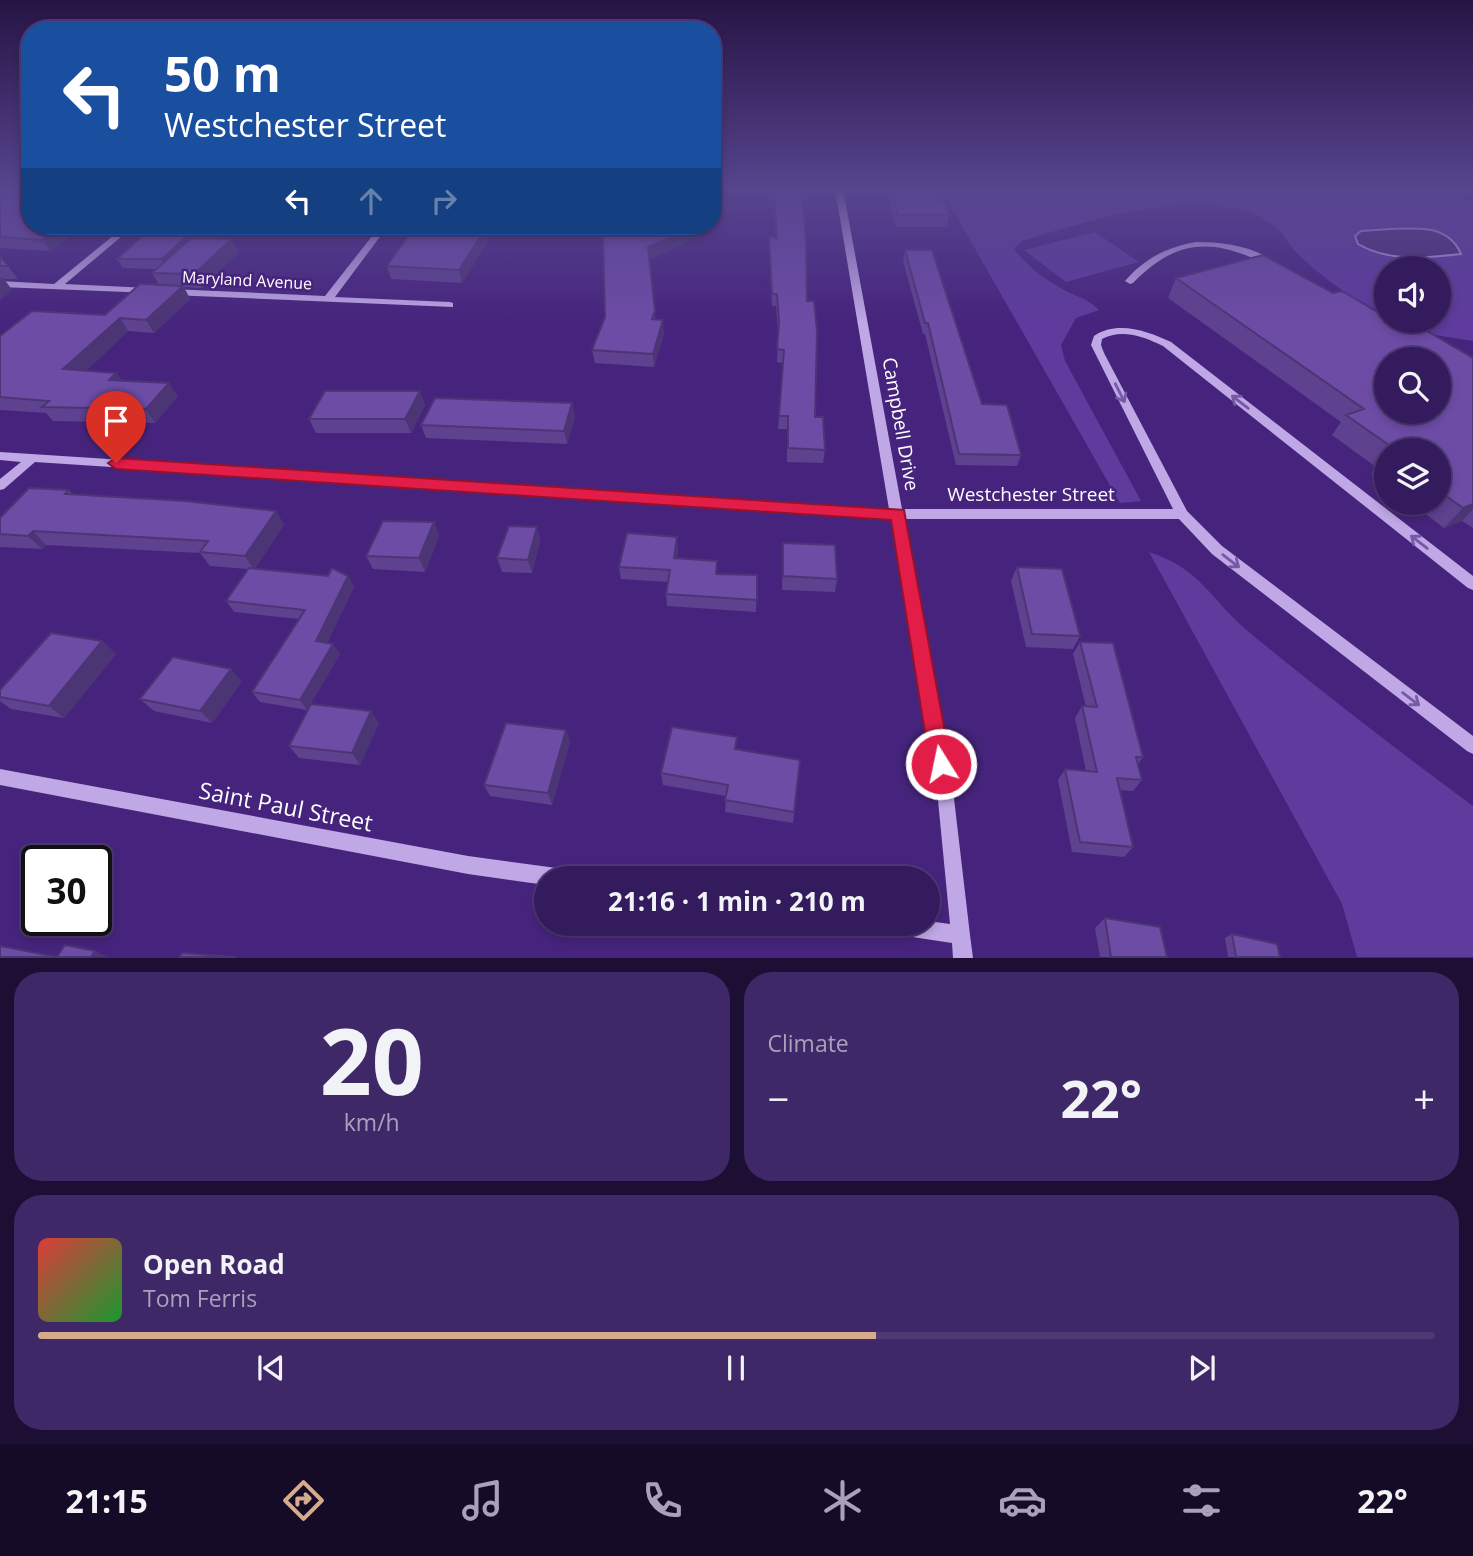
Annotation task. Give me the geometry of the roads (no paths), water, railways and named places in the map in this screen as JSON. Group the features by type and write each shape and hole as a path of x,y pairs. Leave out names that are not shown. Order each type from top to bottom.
{"street":[{"name":"Campbell Drive","path":"847,234 879,412 888,480 898,514 945,790 962,957"},
{"path":"57,286 119,235"},
{"path":"328,299 377,235"},
{"path":"1130,281 1142,267 1161,255 1184,244 1198,243 1238,248 1285,271"},
{"name":"Maryland Avenue","path":"0,284 450,305"},
{"path":"1473,584 1167,344 1145,334 1122,331 1104,334 1096,343 1182,514 1226,558 1473,746"},
{"name":"Westchester Street","path":"0,456 898,514 1182,514"},
{"path":"0,486 33,458"},
{"name":"Saint Paul Street","path":"0,777 468,865 534,874"},
{"path":"940,932 961,935"}]}
